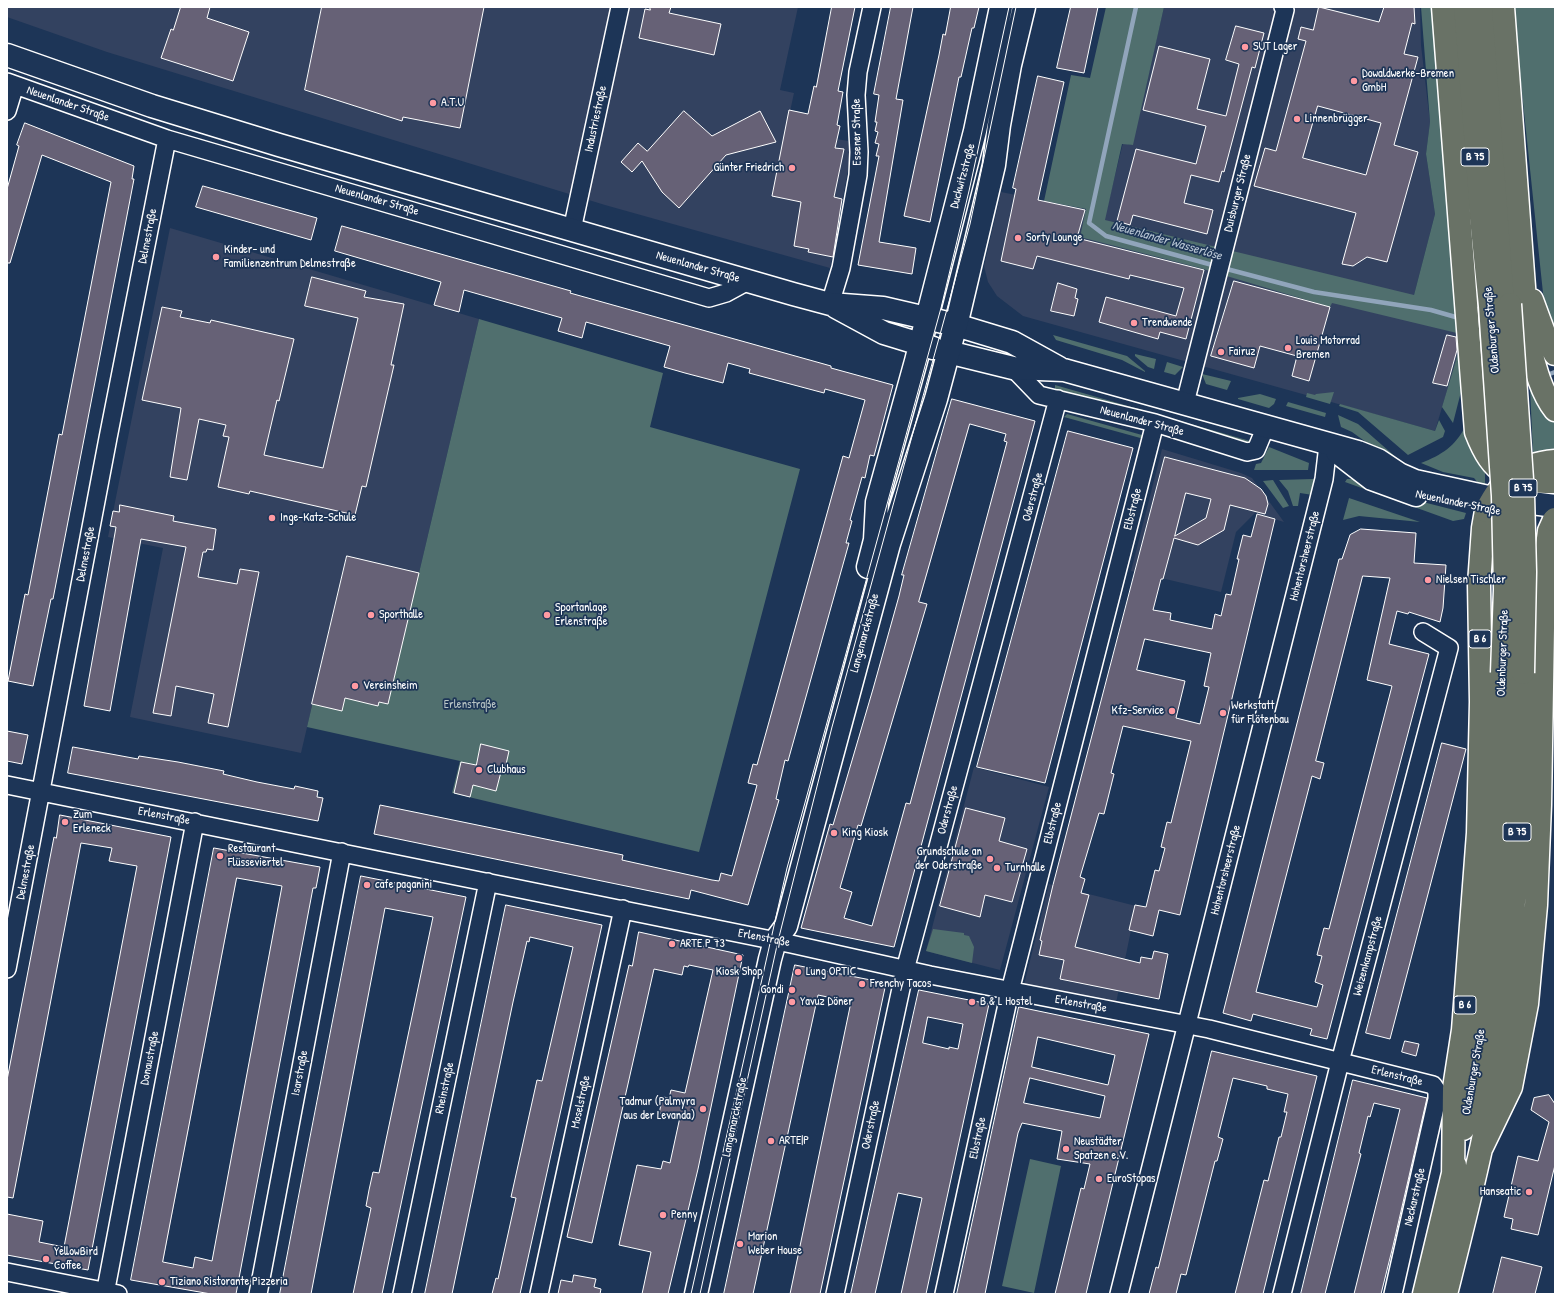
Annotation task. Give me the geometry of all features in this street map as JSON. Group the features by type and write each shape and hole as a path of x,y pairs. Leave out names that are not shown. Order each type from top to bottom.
{"highway":[{"path":"1443,7 1469,321 1476,432 1490,459 1508,477"},
{"name":"Oldenburger Straße","path":"1424,1294 1453,1178 1470,1100 1482,1031 1496,990 1516,874 1523,673 1525,572 1523,494 1500,305 1476,171 1464,7"},
{"name":"Oldenburger Straße","path":"1446,1294 1482,1147 1499,1051 1492,915 1505,589 1498,188 1486,7"},
{"path":"1503,7 1528,340 1542,384 1549,402 1555,410"},
{"path":"1524,278 1546,338 1555,354"},
{"name":"B 6","path":"1453,1178 1454,1088 1463,1030 1478,833 1481,702 1479,584 1483,528 1490,504 1508,477 1539,462 1555,461"},
{"name":"B 75","path":"1508,477 1530,482 1555,482"},
{"path":"1482,1147 1511,1087 1527,1004 1536,905 1540,805 1544,569 1549,531 1555,519"}],"main road":[{"name":"Duckwitzstraße","path":"920,344 975,131 1001,7"},
{"name":"Duckwitzstraße","path":"956,325 994,165 1006,88 1024,7"},
{"name":"Neuenlander Straße","path":"7,55 152,106 748,281 830,304 883,308 956,325 1012,342 1064,370"},
{"name":"Neuenlander Straße","path":"830,304 884,333 920,344 1013,368 1064,370 1185,403 1378,460 1399,474 1415,481 1490,504 1555,519"},
{"name":"Langemarckstraße","path":"775,941 786,926 889,544 936,399 956,325"},
{"name":"Langemarckstraße","path":"696,1294 775,941 775,922 875,540 877,502 920,344"},
{"path":"1490,504 1555,506"}],"street":[{"name":"Industriestraße","path":"572,230 620,7"},
{"name":"Essener Straße","path":"830,304 841,268 858,175 859,152 856,95 872,7"},
{"name":"Duisburger Straße","path":"1185,403 1285,10 1283,7"},
{"path":"7,111 11,84"},
{"name":"Neuenlander Straße","path":"11,84 167,139 709,298 726,293 748,281"},
{"name":"Delmestraße","path":"7,969 42,792 108,438 167,139"},
{"name":"Neuenlander Straße","path":"1013,368 1039,395 1155,423 1247,452 1256,450 1266,426"},
{"name":"Oderstraße","path":"835,1294 905,970 1058,399"},
{"name":"Elbstraße","path":"944,1294 1010,991 1155,423"},
{"name":"Hohentorsheerstraße","path":"1119,1294 1324,479 1328,445"},
{"name":"Weizenkampstraße","path":"1282,1294 1340,1062 1449,648 1423,632"},
{"name":"Erlenstraße","path":"7,785 775,941 905,970 1187,1024 1433,1085 1437,1091 1437,1099"},
{"name":"Donaustraße","path":"110,1293 195,822"},
{"name":"Isarstraße","path":"258,1294 342,852"},
{"name":"Rheinstraße","path":"402,1294 488,882"},
{"name":"Moselstraße","path":"539,1294 623,910"},
{"name":"Neckarstraße","path":"1393,1294 1437,1099"},
{"path":"7,1272 110,1293"}],"shaded area":[{"path":"7,7 798,7 780,90 794,93 786,130 848,141 850,159 830,268 605,205 107,52 7,17"},
{"path":"1164,7 1420,7 1421,45 1430,122 1426,154 1435,214 1414,295 1461,334 1462,340 1435,431 1023,316 997,296 988,282 984,266 1001,192 1086,209 1104,220 1123,143 1132,145"},
{"name":"Inge-Katz-Schule","path":"170,228 479,319 419,573 347,556 301,753 130,717 163,548 108,537"},
{"path":"1162,449 1241,473 1252,478 1284,522 1255,513 1236,532 1221,592 1131,571"},
{"name":"Grundschule an der Oderstraße","path":"974,767 1049,787 1000,970 926,951"},
{"path":"1049,884 1136,906 1116,1003 1024,985"}],"green space":[{"path":"1106,7 1164,7 1133,145 1122,144 1105,220 1414,295 1435,214 1426,154 1430,122 1421,7 1435,7 1461,334 1332,303 1330,307 1200,268 1080,237 1086,209 1044,201 1071,75 1090,78"},
{"path":"1513,7 1555,7 1555,339 1549,323 1543,293"},
{"name":"Sportanlage Erlenstraße","path":"479,319 663,373 650,427 800,469 699,852 452,793 460,761 307,727 347,556 419,573"},
{"path":"1053,335 1127,356 1145,372 1122,360 1056,340"},
{"path":"1462,340 1463,384 1453,423 1442,407"},
{"path":"1135,354 1156,359 1154,369 1148,367 1135,356"},
{"path":"1167,362 1183,367 1175,375 1164,372"},
{"path":"1202,374 1231,381 1227,390 1206,384"},
{"path":"1055,385 1250,441 1248,446 1055,391"},
{"path":"1535,387 1555,421 1555,449 1533,453 1530,388"},
{"path":"1334,392 1330,404 1306,397 1307,393 1315,395"},
{"path":"1260,394 1276,399 1274,404 1269,408 1238,399 1238,398"},
{"path":"1288,402 1326,413 1325,417 1286,406"},
{"path":"1340,404 1435,431 1439,420 1445,431 1443,437 1408,455 1358,412 1339,406"},
{"path":"1067,414 1142,435 1144,439 1064,417"},
{"path":"1338,415 1358,424 1398,459 1391,460 1352,432 1341,427"},
{"path":"1465,427 1471,451 1485,471 1485,485 1479,484 1474,478 1443,472 1421,463 1442,453 1452,445"},
{"path":"1269,447 1309,463 1308,470 1254,470 1256,464 1261,463"},
{"path":"1347,479 1359,479 1423,502 1466,513 1464,519 1453,521 1345,482"},
{"path":"1273,480 1289,506 1283,508 1263,481"},
{"path":"1279,480 1316,480 1313,495 1300,493 1298,506 1293,506 1288,491"},
{"path":"1349,498 1420,522 1359,516 1343,520"},
{"path":"933,929 964,933 964,935 969,936 974,947 972,963 926,951"},
{"path":"1030,1159 1061,1166 1034,1293 1002,1286"}],"building":[{"path":"181,7 210,7 207,18 249,32 233,81 161,58 171,29 173,30"},
{"path":"322,7 484,7 460,128 403,117 402,121 305,90"},
{"path":"650,7 671,7 669,13 721,24 714,55 639,38 645,9 650,10"},
{"path":"832,7 855,7 838,91 843,92 837,125 840,126 835,148 844,149 834,197 842,199 833,257 808,252 809,249 794,246 801,202 772,196 789,110 808,114 814,86 816,87"},
{"path":"891,7 913,7 896,99 903,100 879,242 916,248 912,274 858,265 879,156 876,156 879,144 875,143 878,132 875,131 877,122 875,122 879,95 874,94"},
{"path":"951,7 979,7 974,28 972,28 961,77 959,77 930,222 904,216 943,34 945,35"},
{"path":"1071,7 1098,7 1084,73 1057,68"},
{"path":"1319,7 1379,22 1384,7 1414,7 1415,24 1412,23 1404,54 1418,57 1394,145 1418,152 1387,262 1367,257 1353,266 1342,264 1356,213 1254,186 1265,148 1276,151 1306,41 1298,39 1301,27 1313,30","holes":["1318,106 1381,123 1366,175 1303,158"]},
{"path":"1236,26 1264,33 1255,68 1252,67 1224,172 1222,171 1219,182 1191,175 1184,203 1213,210 1207,234 1133,215 1130,225 1117,221 1136,149 1196,164 1206,126 1143,110 1159,46 1210,59 1197,109 1226,116 1239,64 1226,60"},
{"path":"1038,76 1064,82 1038,200 1085,210 1077,238 1204,270 1186,339 1160,332 1158,339 1099,322 1106,297 1176,316 1184,288 1130,275 1129,279 1037,256 1033,269 1001,261 1016,189 1013,188"},
{"path":"684,111 712,136 760,111 776,142 726,155 679,208 662,192 642,161 632,172 621,162 638,143 647,151"},
{"path":"25,123 134,166 132,179 134,179 53,599 51,599 33,686 8,681 25,594 28,595 59,434 62,435 111,182 42,155 10,263 7,263 7,189 19,146 17,145"},
{"path":"203,186 317,218 311,240 196,207"},
{"path":"342,226 893,385 874,456 870,455 865,478 862,477 850,520 852,521 846,543 849,543 788,761 785,760 776,799 779,800 748,905 691,890 689,899 374,834 380,805 623,855 622,860 712,880 719,881 721,873 732,876 757,785 748,783 753,764 757,765 843,456 849,458 865,400 825,389 824,393 749,373 750,369 728,363 723,383 685,373 664,367 670,346 586,322 582,338 558,331 562,318 464,290 459,312 434,305 441,282 335,251"},
{"path":"312,277 366,291 364,297 404,304 391,365 394,365 366,487 362,486 355,515 250,491 249,494 218,487 229,437 223,436 226,425 199,419 187,480 170,477 181,408 142,400 162,307 182,311 180,317 210,323 211,320 294,339 264,455 323,468 358,318 305,306"},
{"path":"1234,281 1330,307 1309,381 1292,376 1297,356 1260,346 1254,368 1211,356"},
{"path":"1058,283 1077,289 1075,298 1078,299 1074,316 1051,311"},
{"path":"1447,335 1456,337 1457,350 1447,386 1433,383"},
{"path":"952,399 1035,421 894,947 801,928 830,824 833,825 873,689 899,596 904,575 902,575","holes":["970,424 1006,434 1004,441 1007,442 910,804 906,803 872,926 844,918 852,892 840,888 858,825 861,826 927,604 919,602"]},
{"path":"1068,431 1133,448 1045,783 977,767"},
{"path":"1165,457 1245,478 1261,489 1266,496 1268,504 1265,514 1230,505 1224,530 1198,545 1174,538 1153,610 1171,613 1170,620 1212,629 1215,614 1221,616 1226,594 1231,595 1243,535 1251,537 1257,514 1275,519 1180,915 1159,910 1153,936 1129,930 1135,905 1146,907 1155,870 1159,871 1165,848 1161,847 1167,822 1171,823 1191,741 1123,726 1111,773 1114,774 1104,814 1099,813 1080,877 1085,879 1081,893 1089,895 1075,947 1140,963 1141,957 1152,959 1154,951 1168,954 1159,999 1060,979 1064,960 1039,955 1042,941 1040,940","holes":["1186,493 1211,499 1206,518 1175,536","1145,639 1211,653 1204,686 1209,687 1200,724 1176,718 1185,681 1137,670"]},
{"path":"120,505 174,516 173,521 216,529 213,550 207,549 206,552 203,552 198,577 237,584 240,569 259,572 228,727 208,723 214,694 176,686 171,716 153,713 186,547 141,539 110,711 84,706 116,527 110,526 113,511 119,512"},
{"path":"1361,529 1416,533 1414,563 1446,565 1443,608 1440,622 1409,612 1408,614 1397,611 1389,644 1429,654 1327,1039 1310,1035 1312,1029 1253,1014 1251,1021 1223,1013 1339,559 1342,559 1350,535","holes":["1363,576 1390,578 1367,680 1392,686 1329,929 1324,928 1317,955 1322,956 1315,982 1323,985 1317,1007 1256,992 1312,776 1320,779 1324,763 1316,761"]},
{"name":"Sporthalle","path":"347,556 419,573 388,704 379,702 378,706 345,698 342,711 312,704"},
{"path":"7,731 28,735 22,764 7,761"},
{"path":"1442,743 1466,749 1390,1039 1366,1033"},
{"name":"Clubhaus","path":"481,744 509,751 505,769 502,768 496,791 473,785 470,797 454,793 461,762 476,765"},
{"path":"73,747 138,759 139,756 178,762 224,771 223,774 257,782 294,789 295,786 318,791 317,797 323,798 318,821 68,773"},
{"path":"966,808 1005,818 999,841 1027,849 1012,902 985,895 980,917 940,906"},
{"path":"60,815 171,837 88,1270 7,1255 7,1214 43,1221 39,1242 64,1247 137,866 109,861 112,848 81,843 13,1198 7,1197 7,1080 54,837 56,838"},
{"path":"214,848 320,867 316,888 313,888 236,1294 211,1294 131,1280","holes":["237,878 282,886 212,1261 195,1257 193,1268 163,1262"]},
{"path":"361,876 466,897 382,1294 353,1294 371,1208 366,1206 369,1190 373,1172 379,1173 433,917 385,908 311,1294 280,1294"},
{"path":"506,905 602,925 520,1294 492,1294 496,1278 498,1279 516,1198 511,1197 537,1080 542,1081 573,947 530,937 529,942 527,941 513,1002 452,1294 425,1294"},
{"path":"639,932 743,955 698,1169 668,1294 642,1294 651,1252 619,1245 637,1165 661,1169 663,1161 670,1163 680,1117 659,1113 663,1097 669,1098 671,1090 685,1093 713,970 689,965 688,967 684,966 682,975 654,969 592,1243 567,1237 629,965 632,966"},
{"path":"795,965 886,983 820,1294 790,1294 851,1002 818,995 753,1294 724,1294"},
{"path":"919,990 989,1004 926,1294 901,1294 922,1198 898,1193 875,1294 851,1294","holes":["928,1017 963,1024 958,1049 949,1047 949,1049 923,1043"]},
{"path":"1019,1007 1149,1034 1086,1294 1055,1294 1081,1188 1084,1189 1090,1164 1057,1159 1062,1131 1022,1123 1018,1133 985,1294 957,1294","holes":["1038,1037 1115,1055 1108,1085 1032,1067","1030,1078 1105,1096 1100,1118 1024,1103"]},
{"path":"1405,1041 1419,1044 1416,1056 1402,1052"},
{"path":"1212,1051 1317,1076 1263,1294 1235,1294 1264,1180 1268,1181 1279,1137 1281,1137 1287,1112 1284,1112 1288,1094 1267,1089 1267,1086 1233,1078 1218,1137 1223,1139 1217,1161 1215,1161 1186,1275 1181,1274 1176,1294 1149,1294 1156,1267 1158,1268"},
{"path":"1353,1080 1427,1098 1393,1246 1381,1294 1354,1294 1400,1109 1374,1103 1370,1117 1368,1116 1359,1153 1361,1154 1325,1294 1301,1294"},
{"name":"Hanseatic","path":"1549,1095 1555,1104 1555,1165 1538,1235 1511,1229 1513,1219 1504,1217 1518,1156 1538,1161 1549,1122 1531,1110 1534,1098"},
{"path":"1502,1257 1542,1267 1535,1294 1493,1294"},
{"path":"574,1275 596,1279 594,1287 601,1289 600,1294 558,1294 561,1280 572,1282"}],"waterway":[{"name":"Neuenlander Wasserlöse","path":"1136,7 1089,223 1106,236 1216,266"},
{"name":"Neuenlander Wasserlöse","path":"1223,268 1314,292 1431,310 1459,318"},
{"name":"Neuenlander Wasserlöse","path":"1547,375 1555,372"}],"tram line":[{"path":"691,1294 787,868 941,308 969,191 1009,7"},
{"path":"700,1294 778,941 832,727 970,224 1016,7"}],"place":[{"name":"SUT Lager","path":"1245,47"},
{"name":"Dowaldwerke-Bremen GmbH","path":"1354,81"},
{"name":"A.T.U","path":"433,103"},
{"name":"Linnenbrügger","path":"1297,119"},
{"name":"Günter Friedrich","path":"792,168"},
{"name":"Sorty Lounge","path":"1018,238"},
{"name":"Kinder- und Familienzentrum Delmestraße","path":"216,257"},
{"name":"Trendwende","path":"1134,323"},
{"name":"Louis Motorrad Bremen","path":"1288,348"},
{"name":"Fairuz","path":"1221,352"},
{"name":"Inge-Katz-Schule","path":"272,518"},
{"name":"Nielsen Tischler","path":"1428,580"},
{"name":"Sporthalle","path":"371,615"},
{"name":"Sportanlage Erlenstraße","path":"547,615"},
{"name":"Vereinsheim","path":"355,686"},
{"name":"Kfz-Service","path":"1172,711"},
{"name":"Werkstatt für Flötenbau","path":"1223,713"},
{"name":"Clubhaus","path":"479,770"},
{"name":"Zum Erleneck","path":"65,822"},
{"name":"King Kiosk","path":"834,833"},
{"name":"Restaurant Flüsseviertel","path":"220,856"},
{"name":"Grundschule an der Oderstraße","path":"990,859"},
{"name":"Turnhalle","path":"997,868"},
{"name":"cafe paganini","path":"367,885"},
{"name":"ARTE P 73","path":"672,944"},
{"name":"Kiosk Shop","path":"739,958"},
{"name":"Lung OPTIC","path":"798,972"},
{"name":"Frenchy Tacos","path":"862,984"},
{"name":"Gondi","path":"792,990"},
{"name":"Yavuz Döner","path":"792,1002"},
{"name":"B & L Hostel","path":"972,1002"},
{"name":"Tadmur (Palmyra aus der Levanda)","path":"703,1109"},
{"name":"ARTE|P","path":"771,1141"},
{"name":"Neustädter Spatzen e.V.","path":"1066,1149"},
{"name":"EuroStopas","path":"1099,1179"},
{"name":"Hanseatic","path":"1529,1192"},
{"name":"Penny","path":"663,1215"},
{"name":"Marion Weber House","path":"740,1244"},
{"name":"YellowBird Coffee","path":"46,1259"},
{"name":"Tiziano Ristorante Pizzeria","path":"162,1282"}]}
